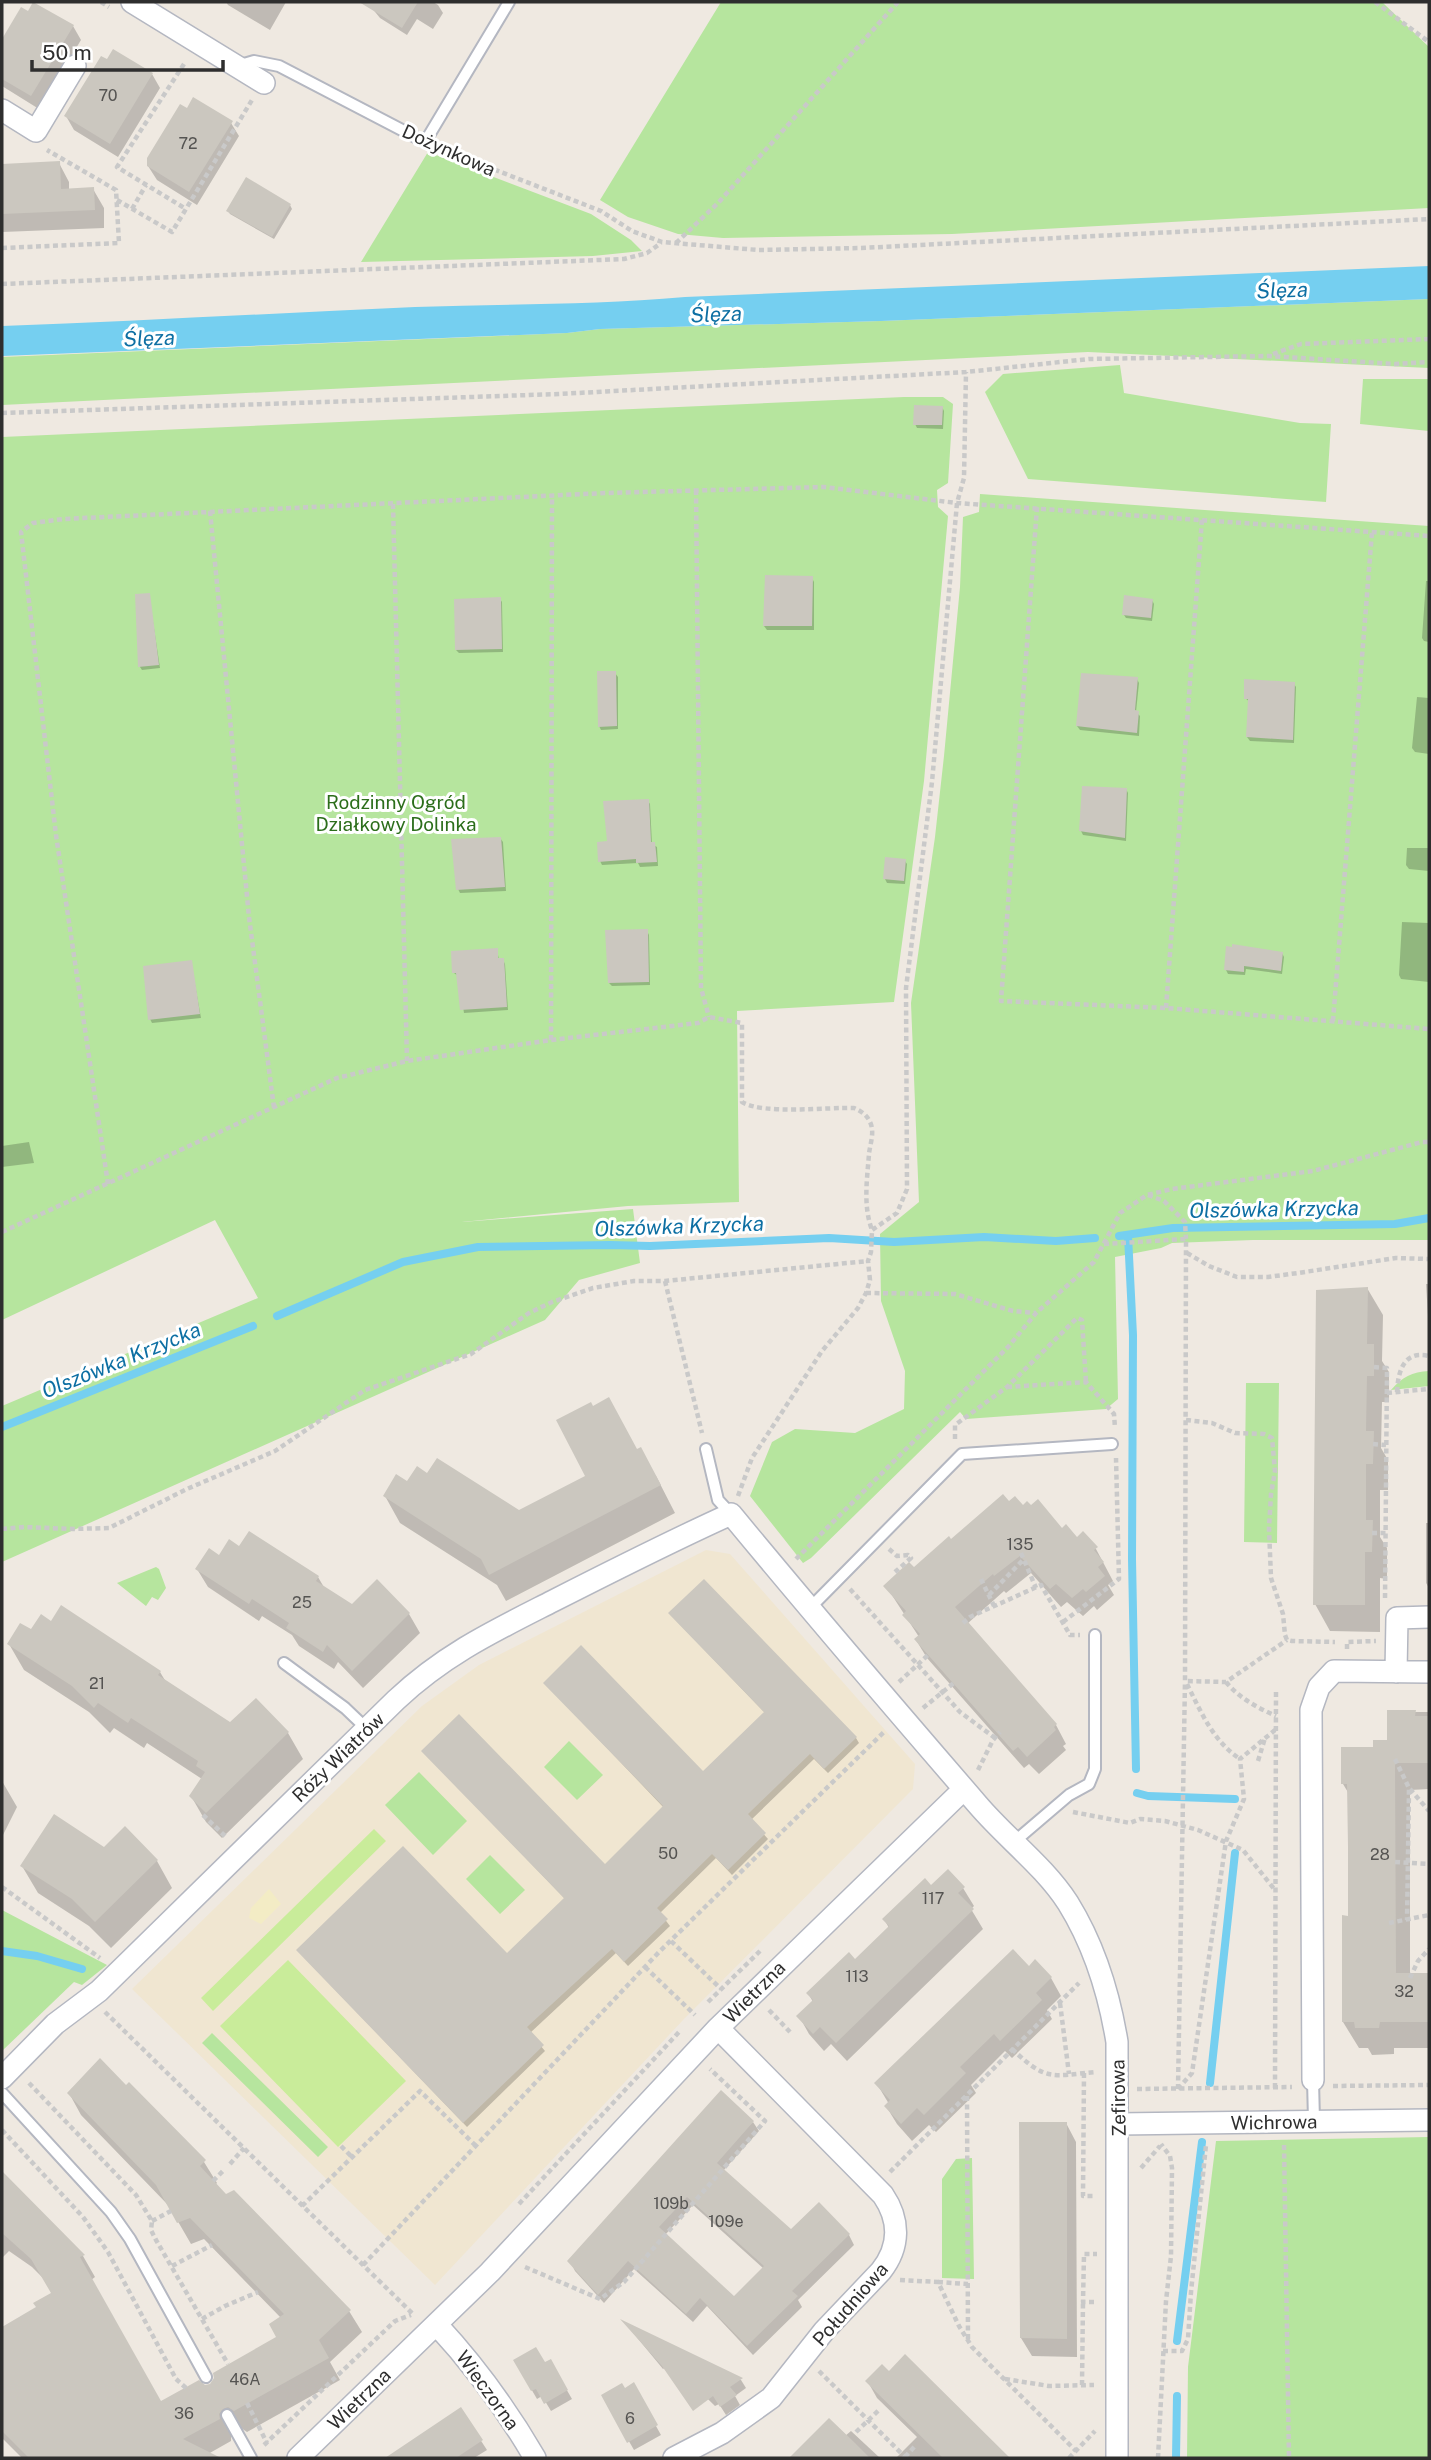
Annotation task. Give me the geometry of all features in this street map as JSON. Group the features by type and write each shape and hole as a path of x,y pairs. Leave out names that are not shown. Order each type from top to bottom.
{"street":[{"path":"132,2 237,66 259,90"},
{"path":"2,110 36,131 75,66"},
{"path":"731,1514 810,1608 970,1782"},
{"name":"Róży Wiatrów","path":"2,2077 55,2024 108,1982 416,1681 439,1663 473,1641 612,1570 731,1514"},
{"path":"1396,1672 1397,1618 1429,1617"},
{"path":"1313,2083 1311,1710 1319,1687 1334,1671 1429,1672"},
{"name":"Zefirowa","path":"970,1782 1014,1842 1052,1882 1068,1904 1093,1951 1112,2014 1117,2042 1118,2124 1117,2458"},
{"name":"Wietrzna","path":"298,2458 490,2272 718,2028 970,1782"},
{"name":"Południowa","path":"674,2458 722,2433 771,2398 824,2331 888,2263 895,2243 895,2222 888,2204 718,2028"},
{"name":"Wichrowa","path":"1118,2124 1161,2134 1208,2123 1429,2120"},
{"name":"Wieczorna","path":"437,2325 483,2377 535,2458"}],"lane":[{"path":"425,142 509,2"},
{"name":"Dożynkowa","path":"237,66 254,61 279,66 425,142"},
{"path":"810,1608 962,1454 1112,1444"},
{"path":"706,1449 718,1500 731,1514"},
{"path":"1014,1842 1069,1795 1089,1784 1095,1769 1095,1635"},
{"path":"284,1663 345,1708 367,1729"},
{"path":"1313,2083 1314,2121"},
{"path":"2,2093 111,2212 130,2239 206,2376"},
{"path":"227,2416 255,2454"}],"path":[{"path":"676,244 718,203 898,2"},
{"path":"1375,2 1429,42"},
{"path":"184,64 117,167 186,209"},
{"path":"117,199 172,232 259,90"},
{"path":"2,248 119,243 116,190 46,149 36,131"},
{"name":"Dożynkowa","path":"425,142 601,211 632,231 676,244 758,250 861,248 1429,219"},
{"path":"132,209 146,185"},
{"path":"2,284 624,258 647,253 662,242"},
{"path":"1269,356 1301,344 1429,339"},
{"path":"2,413 559,394 966,372 1089,359 1269,356 1395,364 1429,362"},
{"path":"872,1230 897,1213 906,1189 906,988 932,782 957,503 964,478 966,372"},
{"path":"108,1184 56,835 20,532 33,523 210,511 824,487 957,503 1429,536"},
{"path":"696,490 701,988 709,1017"},
{"path":"551,1040 552,496"},
{"path":"393,504 407,1061"},
{"path":"1037,507 1001,1001 1166,1009 1429,1029"},
{"path":"210,511 249,917 274,1108"},
{"path":"1166,1009 1202,519"},
{"path":"1333,1021 1372,532"},
{"path":"2,1232 337,1078 407,1061 551,1040 698,1023 709,1017 742,1023 743,1102 748,1106 854,1108 863,1112 870,1121 873,1132 866,1195 872,1238 868,1261 870,1280 866,1293 858,1308 822,1351 752,1458 731,1514"},
{"path":"780,1574 1009,1346 1036,1313 1094,1262 1120,1213 1147,1195 1172,1189 1313,1171 1429,1142"},
{"path":"1147,1195 1164,1202 1185,1222 1186,1236 1185,1681 1178,2089"},
{"path":"1104,1244 1186,1236"},
{"path":"1186,1253 1237,1277 1288,1275 1396,1258 1429,1259"},
{"path":"2,1530 24,1527 109,1528 187,1489 275,1451 365,1390 471,1354 529,1313 552,1301 593,1288 634,1281 664,1281 868,1261"},
{"path":"664,1281 706,1449"},
{"path":"866,1293 955,1294 1013,1311 1036,1313"},
{"path":"965,1417 1007,1387 1077,1318 1082,1320 1086,1382 1108,1407"},
{"path":"1397,1392 1398,1374 1407,1360 1415,1355 1429,1356"},
{"path":"1374,1367 1387,1368 1385,1611"},
{"path":"1007,1387 1086,1382"},
{"path":"1387,1393 1429,1389"},
{"path":"1186,1420 1212,1423 1236,1433 1264,1434 1272,1438 1275,1471 1269,1528 1271,1578 1283,1614 1284,1635 1287,1640"},
{"path":"1373,1444 1386,1445"},
{"path":"1063,1622 1119,1579 1116,1457"},
{"path":"1373,1533 1386,1533"},
{"path":"878,1539 897,1556 908,1555 911,1558 895,1572"},
{"path":"989,1595 1023,1556 1036,1588"},
{"path":"840,1578 960,1712 995,1738"},
{"path":"981,1579 994,1606"},
{"path":"963,1623 970,1617 1041,1585 1070,1635 1095,1635"},
{"path":"1185,1681 1226,1682 1287,1640 1335,1642"},
{"path":"898,1683 928,1655"},
{"path":"1178,2089 1192,2073 1226,1841 1244,1799 1240,1759 1226,1749 1210,1730 1185,1681"},
{"path":"921,1710 955,1682"},
{"path":"1226,1682 1233,1691 1276,1716"},
{"path":"1275,2088 1276,1690"},
{"path":"363,2265 645,1967 888,1728"},
{"path":"1240,1759 1276,1730"},
{"path":"970,1782 1000,1732"},
{"path":"1258,1761 1265,1738"},
{"path":"1395,1759 1409,1788 1429,1811"},
{"path":"1407,1920 1409,1788"},
{"path":"1056,1807 1130,1823 1140,1819 1182,1824 1243,1850 1275,1890"},
{"path":"203,1815 229,1840"},
{"path":"1395,1862 1429,1864"},
{"path":"2,1887 105,1962"},
{"path":"1389,1923 1429,1915"},
{"path":"671,1941 721,1989"},
{"path":"1410,1978 1418,1961 1429,1949"},
{"path":"515,2208 695,2015 760,1951"},
{"path":"645,1967 695,2015"},
{"path":"874,2188 1083,1979 1100,1970"},
{"path":"1060,2002 1069,2074"},
{"path":"765,2006 790,2032"},
{"path":"102,2009 413,2315 437,2325"},
{"path":"1012,2049 1029,2065 1046,2075 1100,2072"},
{"path":"525,2267 600,2299 624,2281 742,2148 765,2121 705,2064"},
{"path":"1084,2073 1083,2196 1093,2196"},
{"path":"1158,2458 1171,2256 1172,2168 1161,2134 1162,2090 1275,2088 1313,2083 1429,2085"},
{"path":"36,2090 136,2196 152,2221 151,2230 228,2364"},
{"path":"302,2206 420,2091 476,2146"},
{"path":"967,2095 968,2341"},
{"path":"1163,2351 1182,2351 1188,2339 1208,2123"},
{"path":"2,2130 83,2217 107,2252 176,2379 186,2388"},
{"path":"1140,2181 1140,2169 1161,2134"},
{"path":"1284,2140 1289,2458"},
{"path":"341,2146 352,2157"},
{"path":"230,2164 244,2148"},
{"path":"1083,2149 1093,2149"},
{"path":"213,2181 223,2171"},
{"path":"152,2221 170,2211"},
{"path":"172,2266 212,2245"},
{"path":"1082,2385 1084,2254 1093,2254"},
{"path":"899,2280 968,2284"},
{"path":"938,2283 968,2341 1076,2451"},
{"path":"202,2319 258,2292"},
{"path":"1083,2302 1094,2302"},
{"path":"255,2454 395,2320 420,2310"},
{"path":"1082,2356 1090,2356"},
{"path":"816,2368 904,2458 916,2445"},
{"path":"1004,2379 1049,2386 1098,2385"},
{"path":"247,2403 267,2443"},
{"path":"856,2432 880,2409"},
{"path":"1069,2458 1099,2428"}],"shaded area":[{"path":"706,1550 730,1554 915,1764 913,1789 684,2019 435,2285 132,1989 422,1706 479,1665"}],"green space":[{"path":"721,2 1382,2 1429,47 1429,208 952,234 723,238 678,234 628,217 600,200"},
{"path":"428,152 591,214 631,240 642,251 593,256 361,262"},
{"path":"1429,299 1429,368 1088,352 2,405 2,357 567,333 600,329 881,321"},
{"path":"1120,365 1124,393 1300,423 1331,424 1326,502 1028,479 985,392 1003,374"},
{"path":"1363,379 1429,379 1429,431 1360,424"},
{"name":"Rodzinny Ogród Działkowy Dolinka","path":"943,397 953,404 948,483 937,490 938,507 948,516 924,781 894,1002 737,1011 739,1202 628,1206 462,1222 633,1209 640,1263 579,1280 545,1320 2,1562 2,1406 258,1298 215,1220 2,1320 2,437"},
{"path":"980,494 1429,526 1429,1240 1172,1243 1161,1248 1115,1257 1118,1399 1106,1409 966,1419 960,1412 803,1563 750,1496 772,1442 795,1429 855,1433 904,1409 905,1371 881,1301 880,1234 919,1202 911,1003 944,756 960,587 963,517 979,512"},
{"path":"1429,1371 1429,1386 1391,1390 1408,1376"},
{"path":"1246,1383 1279,1383 1277,1543 1244,1542"},
{"path":"156,1567 166,1588 158,1600 152,1597 146,1606 117,1583"},
{"path":"569,1741 603,1775 577,1800 544,1767"},
{"path":"419,1772 467,1821 433,1855 385,1805"},
{"path":"374,1829 386,1841 213,2011 201,1998"},
{"path":"490,1855 525,1890 500,1914 466,1879"},
{"path":"2,1910 107,1965 82,1985 74,1982 2,2051"},
{"path":"288,1960 406,2081 338,2147 220,2026"},
{"path":"212,2033 328,2147 318,2157 202,2043"},
{"path":"1429,2137 1429,2458 1187,2458 1188,2367 1216,2141"},
{"path":"972,2158 974,2279 942,2278 942,2179 956,2159"}],"sand":[{"path":"269,1889 281,1904 261,1924 249,1918 251,1908"}],"water":[{"name":"Ślęza","path":"1429,266 1429,299 881,321 600,329 567,333 2,356 2,326"}],"building":[{"path":"33,2 74,25 31,96 2,79 2,39 21,7 28,11"},
{"path":"359,2 418,2 402,28"},
{"path":"113,49 153,73 110,144 64,116 101,56 107,59"},
{"path":"193,97 233,121 189,192 147,166 147,158 180,104 187,108"},
{"path":"60,161 61,189 94,187 95,210 2,214 2,164"},
{"path":"246,177 291,204 272,237 226,211"},
{"path":"914,405 943,406 942,425 913,425"},
{"path":"765,575 813,576 812,626 763,626"},
{"path":"150,593 159,665 138,667 135,594"},
{"path":"1124,595 1153,599 1151,618 1122,615"},
{"path":"501,597 502,649 455,650 454,599"},
{"path":"597,671 616,671 617,726 598,727"},
{"path":"1081,673 1138,677 1135,710 1139,711 1137,733 1076,726"},
{"path":"1244,679 1295,682 1293,740 1246,737 1248,699 1244,699"},
{"path":"1082,786 1127,788 1125,838 1079,831"},
{"path":"649,799 651,842 655,842 657,862 636,863 636,859 598,862 597,842 607,841 603,801"},
{"path":"501,837 505,887 456,890 451,839"},
{"path":"885,857 906,859 904,881 883,879"},
{"path":"648,929 649,982 608,983 605,930"},
{"path":"1232,944 1283,952 1281,971 1244,966 1244,972 1224,970 1226,946 1232,947"},
{"path":"498,948 498,958 504,958 507,1007 460,1010 456,973 452,973 451,951"},
{"path":"192,960 200,1014 148,1020 143,966"},
{"path":"1368,1287 1367,1344 1374,1344 1374,1376 1367,1376 1366,1431 1374,1431 1373,1464 1366,1464 1366,1520 1373,1520 1372,1552 1365,1552 1365,1605 1313,1605 1316,1290"},
{"path":"609,1397 637,1449 641,1447 661,1485 489,1575 481,1559 383,1496 396,1474 407,1481 417,1466 427,1473 437,1458 519,1510 585,1476 556,1420 591,1402 593,1406"},
{"path":"1003,1494 1009,1501 1015,1496 1023,1505 1027,1501 1031,1505 1038,1499 1062,1528 1066,1524 1077,1537 1083,1531 1098,1547 1094,1550 1104,1562 1098,1567 1105,1576 1086,1592 1083,1589 1072,1598 1056,1584 1050,1589 1020,1556 994,1576 993,1574 955,1607 1057,1724 1054,1727 1056,1730 1027,1757 1018,1747 1013,1751 914,1639 920,1634 902,1615 906,1611 883,1586 909,1562 914,1567 949,1536 951,1539"},
{"path":"249,1531 319,1576 316,1581 352,1604 377,1579 410,1613 352,1671 327,1645 323,1652 286,1628 289,1623 252,1599 249,1604 195,1569 209,1548 219,1555 229,1539 239,1546"},
{"path":"704,1579 857,1737 824,1769 810,1754 748,1814 766,1833 728,1870 712,1854 657,1908 668,1919 624,1962 612,1949 527,2027 544,2045 463,2123 296,1950 403,1846 507,1953 564,1898 421,1751 459,1714 605,1864 663,1806 543,1683 581,1645 703,1771 764,1712 668,1613"},
{"path":"61,1605 161,1671 158,1675 230,1722 256,1698 289,1732 206,1813 189,1796 205,1772 196,1766 198,1761 131,1718 128,1723 98,1703 94,1708 72,1686 7,1644 20,1623 31,1629 41,1614 51,1621"},
{"path":"1387,1710 1416,1710 1415,1716 1429,1716 1429,1763 1395,1763 1396,1973 1429,1973 1429,2022 1380,2022 1379,2028 1355,2028 1354,2022 1342,2022 1342,1915 1348,1916 1348,1847 1347,1784 1341,1784 1341,1747 1373,1747 1373,1740 1387,1740"},
{"path":"54,1814 104,1847 125,1826 158,1860 95,1922 72,1899 20,1866"},
{"path":"948,1869 965,1887 958,1893 974,1909 836,2043 820,2027 813,2034 796,2016 813,2000 806,1993 849,1952 855,1959 889,1926 882,1919 925,1878 931,1885"},
{"path":"1013,1949 1029,1966 1035,1959 1052,1977 1036,1993 1042,2000 1000,2041 994,2034 960,2067 966,2073 924,2115 917,2108 901,2124 884,2106 890,2100 874,2083"},
{"path":"100,2058 126,2085 129,2082 206,2160 200,2166 226,2194 234,2190 351,2310 319,2340 329,2358 234,2411 228,2407 223,2409 219,2414 220,2419 183,2439 221,2458 29,2458 2,2431 2,2327 36,2307 33,2303 51,2293 31,2259 2,2233 2,2171 85,2255 80,2257 161,2401 199,2380 205,2385 210,2384 214,2378 213,2373 276,2337 269,2324 284,2314 190,2218 177,2223 156,2185 67,2093"},
{"path":"721,2090 754,2121 717,2163 791,2229 819,2202 850,2234 792,2291 798,2296 747,2346 700,2298 686,2314 628,2261 598,2295 567,2261","holes":["687,2197 764,2266 734,2296 659,2227"]},
{"path":"1019,2122 1067,2122 1067,2339 1020,2338"},
{"path":"620,2319 743,2378 730,2387 737,2395 720,2407 713,2396 693,2411 662,2366"},
{"path":"536,2347 545,2362 551,2359 568,2390 544,2404 536,2389 531,2391 513,2360"},
{"path":"905,2354 1010,2458 943,2458 865,2381 882,2364 889,2371"},
{"path":"634,2382 658,2425 627,2443 601,2395 622,2383 625,2388"},
{"path":"461,2407 483,2440 456,2458 385,2458"},
{"path":"829,2418 855,2443 870,2458 789,2458"}],"waterway":[{"name":"Olszówka Krzycka","path":"1119,1236 1173,1228 1395,1224 1429,1218"},
{"path":"1128,1236 1133,1335 1132,1559 1136,1769"},
{"name":"Olszówka Krzycka","path":"277,1316 403,1262 478,1247 650,1246 829,1238 894,1242 984,1237 1056,1241 1095,1238"},
{"name":"Olszówka Krzycka","path":"2,1427 253,1326"},
{"path":"1137,1793 1148,1796 1235,1799"},
{"path":"1210,2083 1235,1853"},
{"path":"2,1951 37,1956 82,1969"},
{"path":"1177,2341 1202,2142"},
{"path":"1176,2458 1177,2396"}]}
